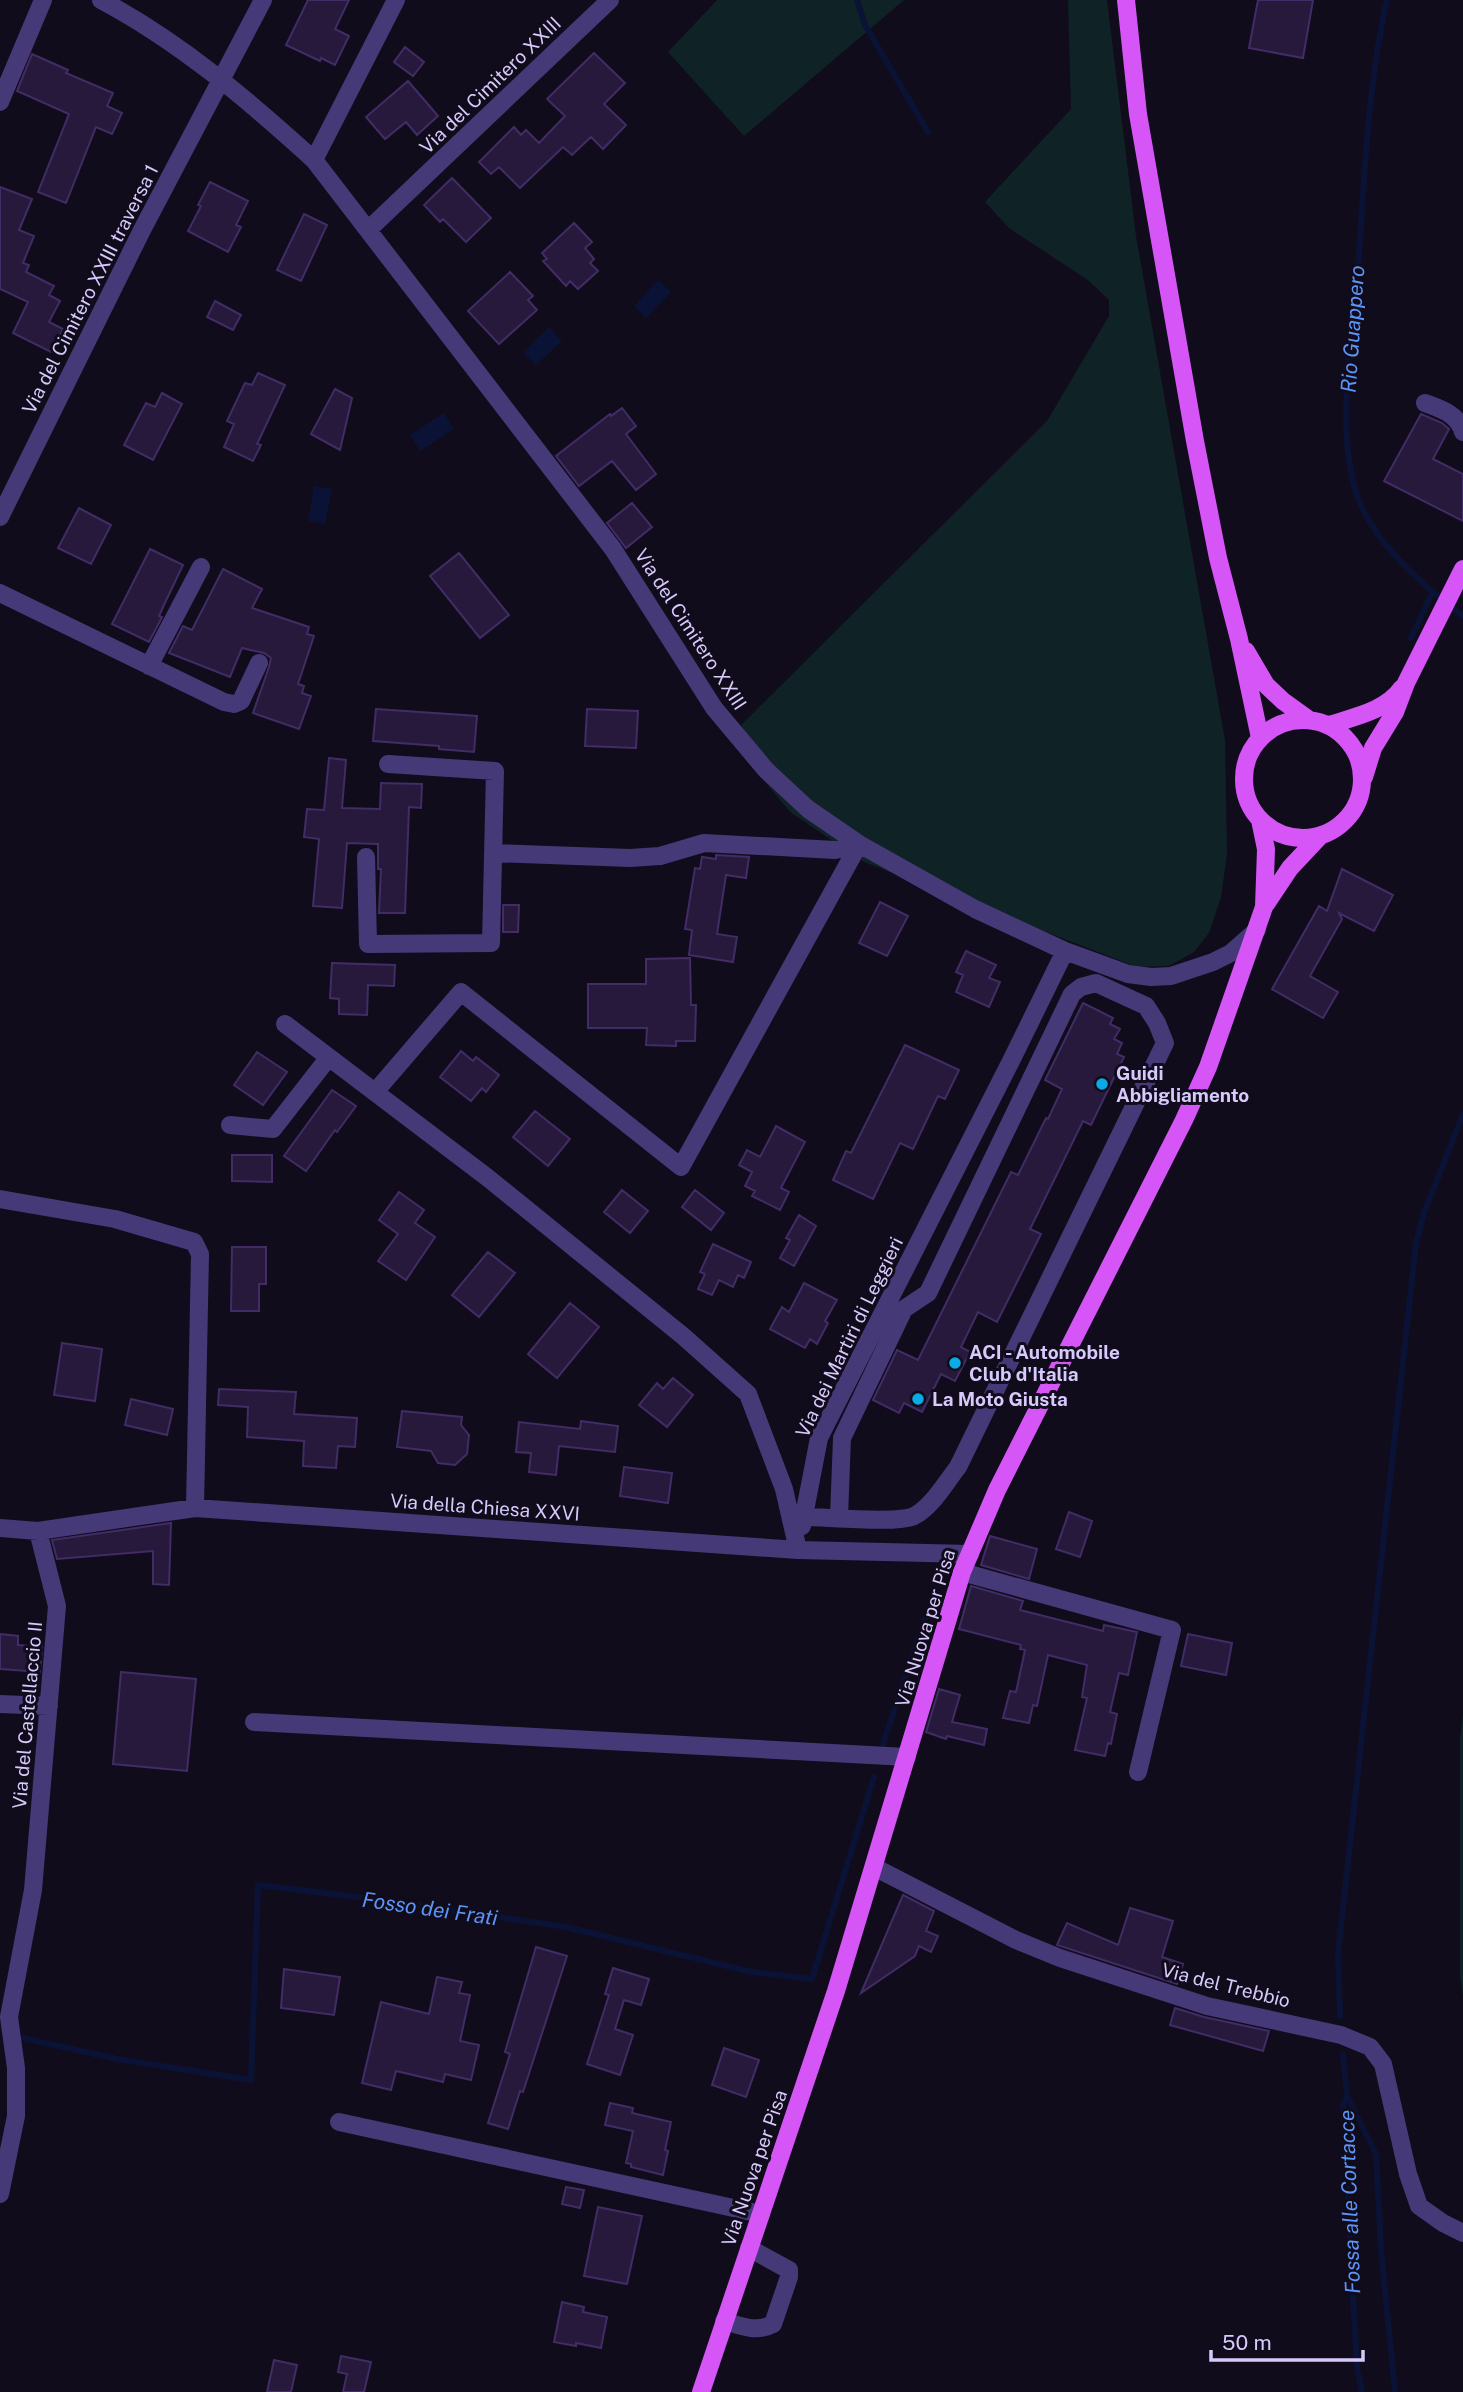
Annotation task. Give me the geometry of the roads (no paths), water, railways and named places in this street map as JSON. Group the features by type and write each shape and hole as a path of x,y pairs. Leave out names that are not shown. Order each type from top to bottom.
{"main road":[{"path":"1126,0 1138,114 1195,441 1218,558 1260,738"},
{"path":"1308,719 1284,722 1260,738 1247,759 1243,783 1248,802 1260,820 1278,833 1310,838 1342,824 1356,806 1374,748 1395,712 1406,683 1461,574"},
{"path":"1239,639 1266,685 1283,701 1308,719 1329,725 1342,733 1357,754 1362,768 1362,783"},
{"path":"1329,725 1360,716 1391,701 1406,683"},
{"path":"1260,820 1266,849 1264,907"},
{"path":"1264,907 1290,868 1321,835"},
{"name":"Via Nuova per Pisa","path":"701,2392 836,1991 962,1572 997,1490 1184,1120 1208,1067 1264,907"}],"street":[{"path":"0,102 43,0"},
{"name":"Via del Cimitero XXIII","path":"101,0 137,19 180,48 266,117 314,160 613,549 714,708 766,770 808,810 859,844 975,909 1065,951 1128,974 1171,976 1213,962 1231,953 1257,930"},
{"name":"Via del Cimitero XXIII traversa 1","path":"0,517 142,230 263,0"},
{"path":"314,160 396,0"},
{"name":"Via del Cimitero XXIII","path":"368,230 610,0"},
{"path":"1426,402 1454,416 1463,432"},
{"path":"149,666 201,567"},
{"path":"0,593 224,702 234,704 241,701 259,663"},
{"path":"366,857 368,944 491,943 495,771 388,764"},
{"path":"494,853 630,858 660,856 704,842 835,850 859,844"},
{"path":"375,1092 461,992 681,1167 859,844"},
{"name":"Via dei Martiri di Leggieri","path":"798,1550 819,1438 1065,951"},
{"path":"804,1517 892,1519 914,1516 958,1467 1164,1043 1157,1023 1146,1006 1096,984 1081,987 1072,994 928,1293 904,1309 842,1438 839,1517"},
{"name":"Via dei Martiri di Leggieri","path":"285,1024 488,1178 663,1319 748,1394 784,1489 798,1550"},
{"path":"230,1125 273,1129 329,1057"},
{"path":"0,1199 115,1219 194,1242 200,1254 195,1508"},
{"path":"815,1457 842,1458"},
{"name":"Via della Chiesa XXVI","path":"0,1528 38,1531 195,1508 798,1550 970,1554"},
{"name":"Via del Castellaccio II","path":"0,2194 16,2116 16,2068 5,2017 33,1890 57,1606 38,1531"},
{"path":"962,1572 1172,1630 1138,1772"},
{"path":"0,1704 49,1706"},
{"path":"254,1723 907,1756"},
{"name":"Via del Trebbio","path":"874,1867 1016,1940 1060,1958 1206,2006 1340,2035 1370,2047 1383,2064 1408,2174 1419,2206 1463,2233"},
{"path":"339,2122 761,2214"},
{"path":"724,2320 754,2329 773,2324 789,2270 749,2248"}],"water":[{"path":"658,280 671,292 646,318 634,306"},
{"path":"549,327 562,341 536,365 523,352"},
{"path":"444,413 454,429 420,451 410,435"},
{"path":"314,486 332,489 325,524 308,521"}],"waterway":[{"path":"857,0 865,25 928,132"},
{"name":"Rio Guappero","path":"1387,0 1375,63 1368,126 1347,381 1348,448 1352,477 1360,503 1379,536 1404,566 1463,616"},
{"name":"Fosso dei Frati","path":"1411,638 1432,593"},
{"path":"1340,2016 1338,1954 1416,1243 1424,1213 1463,1114"},
{"name":"Fosso dei Frati","path":"883,1744 939,1577"},
{"name":"Fosso dei Frati","path":"23,2038 117,2059 251,2080 258,1885 391,1901 566,1927 752,1972 812,1979 874,1777"},
{"path":"1343,2055 1347,2096 1376,2154 1381,2249 1395,2392"},
{"name":"Fossa alle Cortacce","path":"1347,2096 1343,2106 1357,2369 1362,2392"}],"place":[{"name":"Guidi Abbigliamento","path":"1102,1084"},
{"name":"ACI - Automobile Club d'Italia","path":"955,1363"},
{"name":"La Moto Giusta","path":"918,1399"}]}
